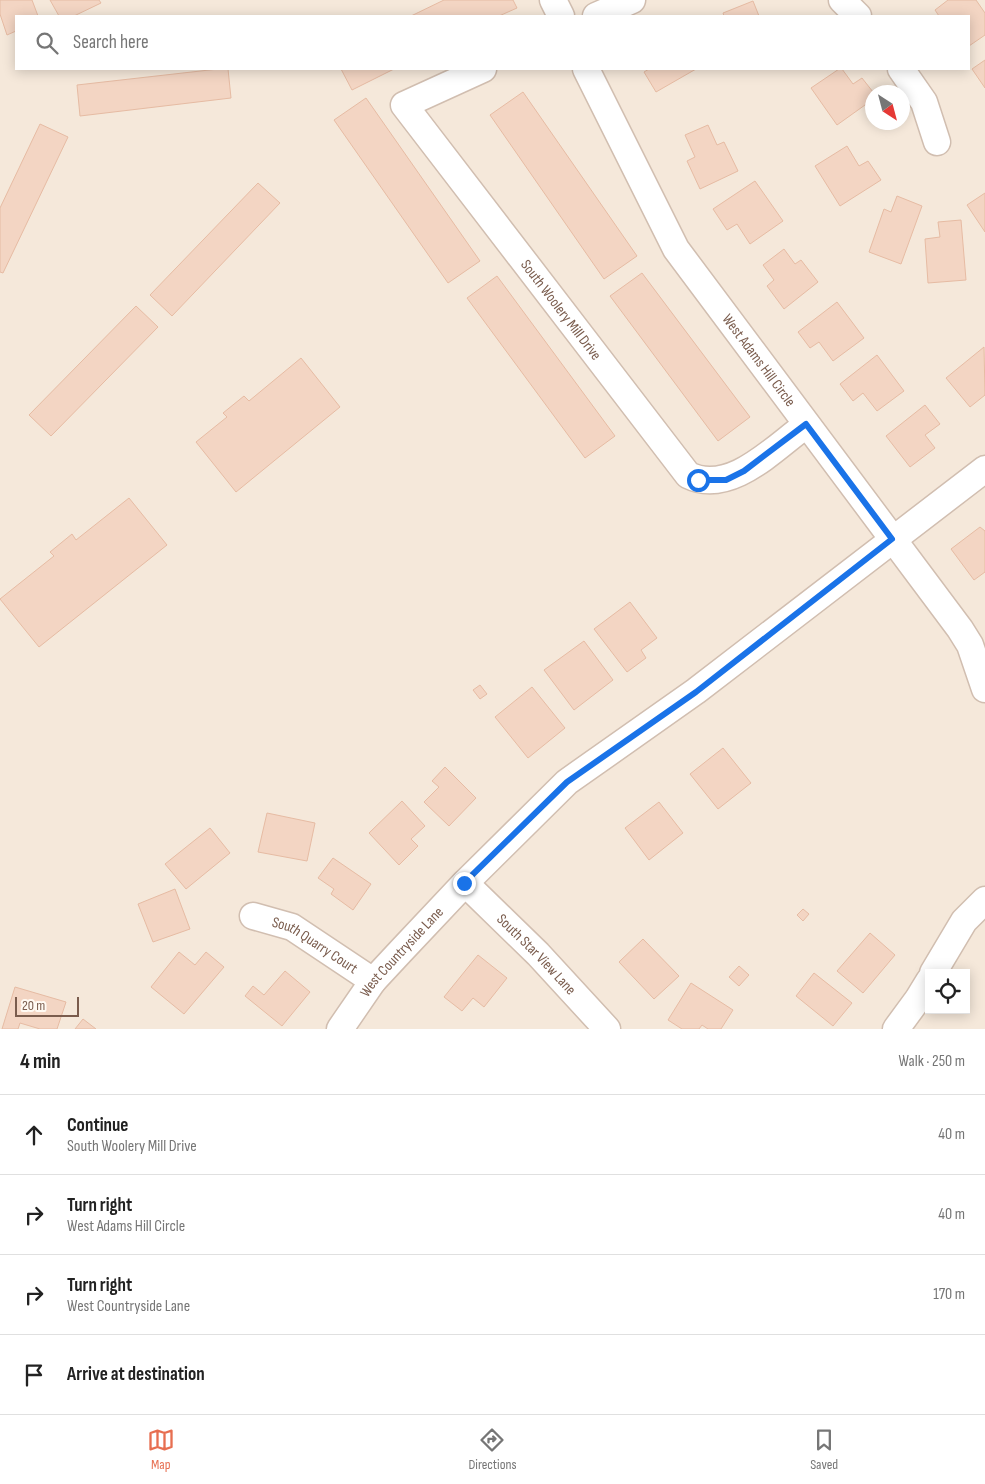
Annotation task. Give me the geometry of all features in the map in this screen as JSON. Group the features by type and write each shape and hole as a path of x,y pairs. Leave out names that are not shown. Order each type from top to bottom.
{"street":[{"path":"553,0 560,15"},
{"path":"598,15 632,0"},
{"path":"842,0 857,15"},
{"name":"South Woolery Mill Drive","path":"481,70 404,105 688,475 698,480 726,480 744,471 806,424"},
{"name":"West Adams Hill Circle","path":"586,70 676,250 892,539 977,639 985,689"},
{"path":"902,70 924,102 937,142"},
{"name":"West Countryside Lane","path":"340,1029 373,982 464,883 567,782 696,692 985,469"},
{"name":"South Star View Lane","path":"464,883 538,954 607,1029"},
{"path":"935,969 964,921 985,900"},
{"name":"South Quarry Court","path":"254,916 292,926 373,982"},
{"path":"896,1029 925,988"}],"shaded area":[{"path":"0,0 985,0 985,1029 0,1029"}],"building":[{"path":"0,0 32,0 38,15 15,15 15,31 7,35 0,14"},
{"path":"50,0 99,0 101,3 76,15 58,15"},
{"path":"444,0 513,0 517,8 501,15 413,15"},
{"path":"948,0 976,0 985,13 985,35 970,45 970,15 938,15 935,10"},
{"path":"753,1 759,15 724,15 723,13"},
{"path":"985,60 985,88 972,69"},
{"path":"209,70 228,70 231,98 80,116 77,85"},
{"path":"342,70 392,70 352,90"},
{"path":"647,70 694,70 656,92 644,72"},
{"path":"838,70 843,70 853,84 862,78 868,85 865,85 865,105 837,125 811,88"},
{"path":"523,92 637,256 604,279 490,115"},
{"path":"366,98 480,261 448,283 334,120"},
{"path":"40,124 68,137 3,273 0,272 0,208"},
{"path":"708,125 717,145 724,142 738,171 700,189 687,161 695,157 685,135"},
{"path":"847,146 859,166 868,161 881,180 840,206 815,166"},
{"path":"755,181 783,221 750,244 737,224 727,230 713,209"},
{"path":"258,183 280,203 172,316 150,295"},
{"path":"985,193 985,232 967,205"},
{"path":"897,196 922,206 901,264 869,252 884,209 891,212"},
{"path":"961,220 966,280 928,283 925,239 940,237 938,222"},
{"path":"784,249 795,264 801,260 818,282 784,309 767,286 774,280 763,265"},
{"path":"642,273 750,417 718,441 610,296"},
{"path":"497,276 615,436 585,458 467,298"},
{"path":"837,302 864,338 833,361 819,342 810,348 798,332"},
{"path":"136,306 158,327 51,436 29,415"},
{"path":"984,347 985,395 970,407 946,378"},
{"path":"877,355 904,391 877,411 863,393 853,401 840,384"},
{"path":"301,358 340,407 236,492 196,442 227,417 223,413 244,396 249,401"},
{"path":"925,405 940,424 925,435 935,448 910,467 886,436"},
{"path":"129,498 167,545 39,647 0,599 54,556 50,552 72,534 76,540"},
{"path":"980,527 985,531 985,572 974,580 951,549"},
{"path":"630,602 657,638 641,650 646,658 627,672 594,629"},
{"path":"584,641 613,680 574,710 544,670"},
{"path":"480,685 487,694 480,699 473,690"},
{"path":"532,687 565,728 528,758 495,717"},
{"path":"723,748 751,783 718,809 690,774"},
{"path":"445,767 476,798 449,826 424,802 439,787 432,781"},
{"path":"402,801 425,826 411,839 418,846 399,865 369,833"},
{"path":"659,802 683,833 649,860 625,828"},
{"path":"267,813 315,823 307,861 258,852"},
{"path":"210,828 230,853 186,889 165,864"},
{"path":"333,858 371,884 353,910 331,894 334,889 318,878"},
{"path":"175,889 190,929 153,942 138,904"},
{"path":"803,909 809,914 803,921 797,915"},
{"path":"870,933 895,955 863,993 837,971"},
{"path":"643,939 679,976 654,999 619,962"},
{"path":"179,952 195,965 206,952 224,967 184,1014 151,987"},
{"path":"478,955 507,978 484,1007 473,998 462,1011 444,997"},
{"path":"739,966 749,975 739,986 729,977"},
{"path":"285,971 310,992 282,1026 245,996 253,986 264,995"},
{"path":"814,973 852,1003 833,1026 796,996"},
{"path":"691,983 733,1010 721,1029 708,1029 702,1025 699,1029 682,1029 668,1020"},
{"path":"15,987 66,1002 57,1029 40,1029 20,1023 18,1029 2,1029"},
{"path":"83,1019 96,1029 75,1029"}],"route":[{"path":"464,883 567,782 696,692 892,539 806,424 744,471 726,480 698,480"}]}
